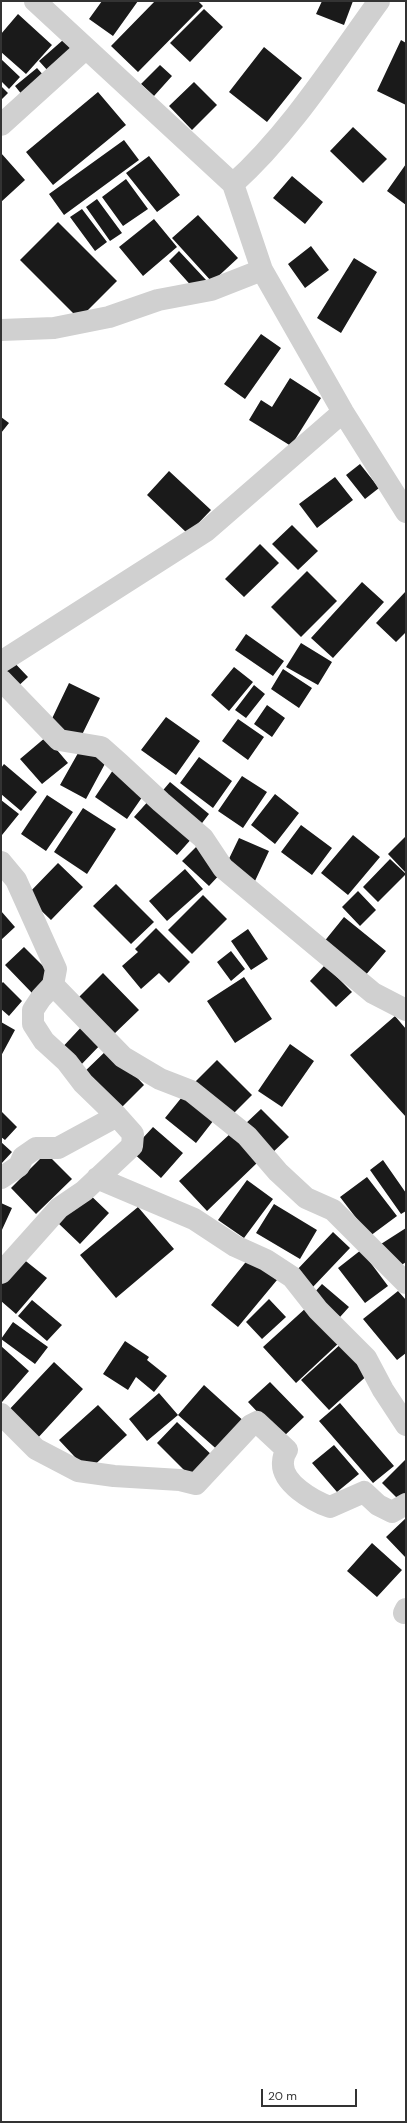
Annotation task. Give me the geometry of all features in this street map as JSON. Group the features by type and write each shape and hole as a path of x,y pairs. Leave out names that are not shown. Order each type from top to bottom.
{"street":[{"path":"35,1 233,184 262,270 343,412 406,512"},
{"path":"233,184 259,161 326,75 379,1"},
{"path":"1,125 85,48"},
{"path":"1,330 54,328 109,318 158,300 211,290 262,270"},
{"path":"1,662 206,531 343,412"},
{"path":"1,680 59,740 101,748 106,751 160,802 203,838 223,868 373,993 406,1010"},
{"path":"1,862 16,880 56,968 53,985 41,998 33,1010 33,1024 44,1041 67,1062 83,1083 133,1134 132,1146 84,1191 59,1208 1,1273"},
{"path":"53,985 123,1057 160,1079 191,1091 247,1136 278,1172 306,1198 333,1210 406,1283"},
{"path":"1,1178 19,1166 22,1157 36,1148 58,1148 117,1116"},
{"path":"97,1178 194,1219 235,1246 266,1260 292,1277 318,1310 366,1358 383,1390 406,1425"},
{"path":"1,1414 36,1448 78,1471 114,1476 180,1480 196,1484 251,1424 257,1422 287,1450 283,1463 288,1480 314,1502 330,1507 364,1492 378,1505 392,1512 406,1504"}],"building":[{"path":"102,1 138,1 113,36 89,19"},
{"path":"155,1 198,1 203,6 138,72 111,46"},
{"path":"322,1 353,1 344,25 316,14"},
{"path":"204,9 223,27 190,62 170,43"},
{"path":"18,14 52,45 26,74 1,52 1,34"},
{"path":"63,40 73,51 49,72 39,61"},
{"path":"401,40 406,43 406,105 377,91"},
{"path":"264,47 302,78 267,122 229,92"},
{"path":"1,59 20,77 9,89 1,81"},
{"path":"160,65 172,76 154,96 141,84"},
{"path":"37,68 45,77 23,96 15,86"},
{"path":"194,82 217,105 192,130 169,106"},
{"path":"1,86 8,93 1,100"},
{"path":"98,92 126,125 53,185 26,152"},
{"path":"353,127 387,159 363,183 330,151"},
{"path":"124,140 139,160 64,215 49,194"},
{"path":"1,153 25,180 1,202"},
{"path":"149,156 180,195 157,212 126,173"},
{"path":"406,164 406,205 387,191"},
{"path":"292,176 323,202 305,224 273,198"},
{"path":"126,179 148,209 123,226 102,197"},
{"path":"97,199 122,233 110,241 86,207"},
{"path":"82,209 107,242 95,251 70,217"},
{"path":"198,215 238,258 212,282 172,238"},
{"path":"154,219 177,247 143,276 119,247"},
{"path":"58,222 117,281 79,319 20,260"},
{"path":"311,246 329,270 305,288 288,264"},
{"path":"179,251 207,281 195,290 169,261"},
{"path":"354,258 377,272 341,333 317,318"},
{"path":"261,334 281,348 245,399 224,384"},
{"path":"290,378 321,398 291,446 249,420 261,400 272,407"},
{"path":"1,417 9,423 1,433"},
{"path":"360,464 379,488 365,499 346,475"},
{"path":"169,471 211,510 188,534 147,495"},
{"path":"335,477 353,500 317,528 299,504"},
{"path":"292,525 318,551 298,570 272,544"},
{"path":"260,544 279,563 244,597 225,579"},
{"path":"307,571 337,601 301,637 271,607"},
{"path":"362,582 384,602 333,658 311,638"},
{"path":"406,591 406,632 396,642 376,623"},
{"path":"246,634 284,661 273,676 235,650"},
{"path":"301,643 332,662 318,685 286,667"},
{"path":"9,657 28,677 15,689 1,674"},
{"path":"234,667 253,682 229,711 211,695"},
{"path":"283,669 312,688 299,708 271,689"},
{"path":"69,683 100,698 78,743 47,729"},
{"path":"254,685 265,694 246,718 235,710"},
{"path":"267,705 285,718 272,737 254,724"},
{"path":"166,717 200,741 176,775 141,750"},
{"path":"238,719 264,737 248,760 222,741"},
{"path":"46,737 68,763 42,784 20,759"},
{"path":"82,746 107,760 86,799 60,785"},
{"path":"199,757 232,781 213,808 180,783"},
{"path":"4,764 37,792 21,811 1,794 1,768"},
{"path":"113,770 145,793 127,819 95,797"},
{"path":"242,776 267,792 243,828 218,811"},
{"path":"170,782 209,814 199,827 159,795"},
{"path":"275,794 299,813 275,844 251,825"},
{"path":"47,795 73,812 46,851 21,834"},
{"path":"151,798 194,836 177,855 134,817"},
{"path":"1,800 19,814 2,835 1,834"},
{"path":"83,808 116,829 87,874 54,852"},
{"path":"301,825 332,848 312,875 281,852"},
{"path":"353,835 380,857 348,895 321,873"},
{"path":"406,836 406,873 388,854"},
{"path":"239,838 269,851 255,881 225,867"},
{"path":"197,846 223,871 209,886 182,861"},
{"path":"390,859 406,874 378,902 363,887"},
{"path":"58,863 83,887 51,920 26,896"},
{"path":"185,869 203,889 167,921 149,901"},
{"path":"116,884 154,922 131,944 93,906"},
{"path":"358,891 376,910 360,926 342,907"},
{"path":"203,895 227,919 192,954 168,930"},
{"path":"1,911 15,927 1,940"},
{"path":"344,917 386,951 364,977 323,943"},
{"path":"156,928 190,962 169,983 159,973 141,989 122,966 138,952 135,949"},
{"path":"248,929 268,959 251,970 231,941"},
{"path":"24,947 51,974 32,993 5,965"},
{"path":"231,951 245,969 231,981 217,962"},
{"path":"325,965 352,992 336,1007 310,981"},
{"path":"103,973 139,1010 113,1035 77,999"},
{"path":"244,977 272,1019 235,1043 207,1001"},
{"path":"3,982 22,1001 9,1016 1,1009 1,984"},
{"path":"395,1016 406,1029 406,1117 350,1055"},
{"path":"1,1022 15,1030 1,1056"},
{"path":"85,1023 104,1041 77,1069 58,1052"},
{"path":"290,1044 314,1061 282,1107 258,1091"},
{"path":"109,1048 144,1085 117,1112 81,1075"},
{"path":"217,1060 252,1095 229,1118 194,1083"},
{"path":"186,1092 217,1116 196,1143 165,1118"},
{"path":"261,1109 289,1137 271,1154 243,1126"},
{"path":"1,1111 17,1127 5,1140 1,1137"},
{"path":"153,1127 183,1153 161,1178 131,1151"},
{"path":"231,1133 258,1162 207,1211 179,1181"},
{"path":"1,1142 12,1152 1,1164"},
{"path":"46,1153 72,1179 36,1214 11,1188"},
{"path":"383,1160 406,1193 406,1211 401,1214 370,1170"},
{"path":"367,1177 397,1216 370,1236 340,1197"},
{"path":"247,1180 273,1199 244,1238 218,1220"},
{"path":"86,1191 109,1213 80,1244 57,1222"},
{"path":"1,1203 12,1208 1,1232"},
{"path":"274,1204 317,1230 300,1259 256,1233"},
{"path":"138,1207 174,1249 116,1298 80,1255"},
{"path":"406,1228 406,1262 397,1268 381,1244"},
{"path":"333,1232 350,1248 311,1289 294,1273"},
{"path":"361,1250 388,1286 365,1303 338,1268"},
{"path":"22,1258 47,1278 16,1314 1,1301 1,1281"},
{"path":"249,1258 277,1280 238,1327 211,1305"},
{"path":"322,1284 349,1307 340,1317 313,1294"},
{"path":"398,1291 406,1300 406,1353 397,1360 363,1319"},
{"path":"269,1299 286,1317 262,1339 246,1322"},
{"path":"32,1300 62,1325 47,1341 18,1316"},
{"path":"307,1307 340,1342 296,1383 263,1347"},
{"path":"13,1322 48,1347 35,1364 1,1339"},
{"path":"125,1341 149,1357 147,1360 167,1376 154,1392 136,1377 128,1390 103,1374"},
{"path":"343,1342 371,1372 329,1410 301,1380"},
{"path":"1,1346 29,1371 2,1402 1,1401"},
{"path":"54,1362 83,1389 36,1440 6,1413"},
{"path":"270,1382 304,1417 282,1438 248,1402"},
{"path":"204,1385 247,1424 221,1453 178,1415"},
{"path":"159,1393 178,1415 147,1441 129,1419"},
{"path":"340,1403 394,1466 373,1483 319,1421"},
{"path":"98,1405 127,1435 88,1471 59,1440"},
{"path":"177,1422 216,1459 195,1481 157,1443"},
{"path":"334,1445 359,1474 337,1492 312,1463"},
{"path":"406,1459 406,1502 404,1505 382,1483"},
{"path":"406,1518 406,1558 386,1537"},
{"path":"372,1543 402,1570 377,1597 347,1571"}]}
